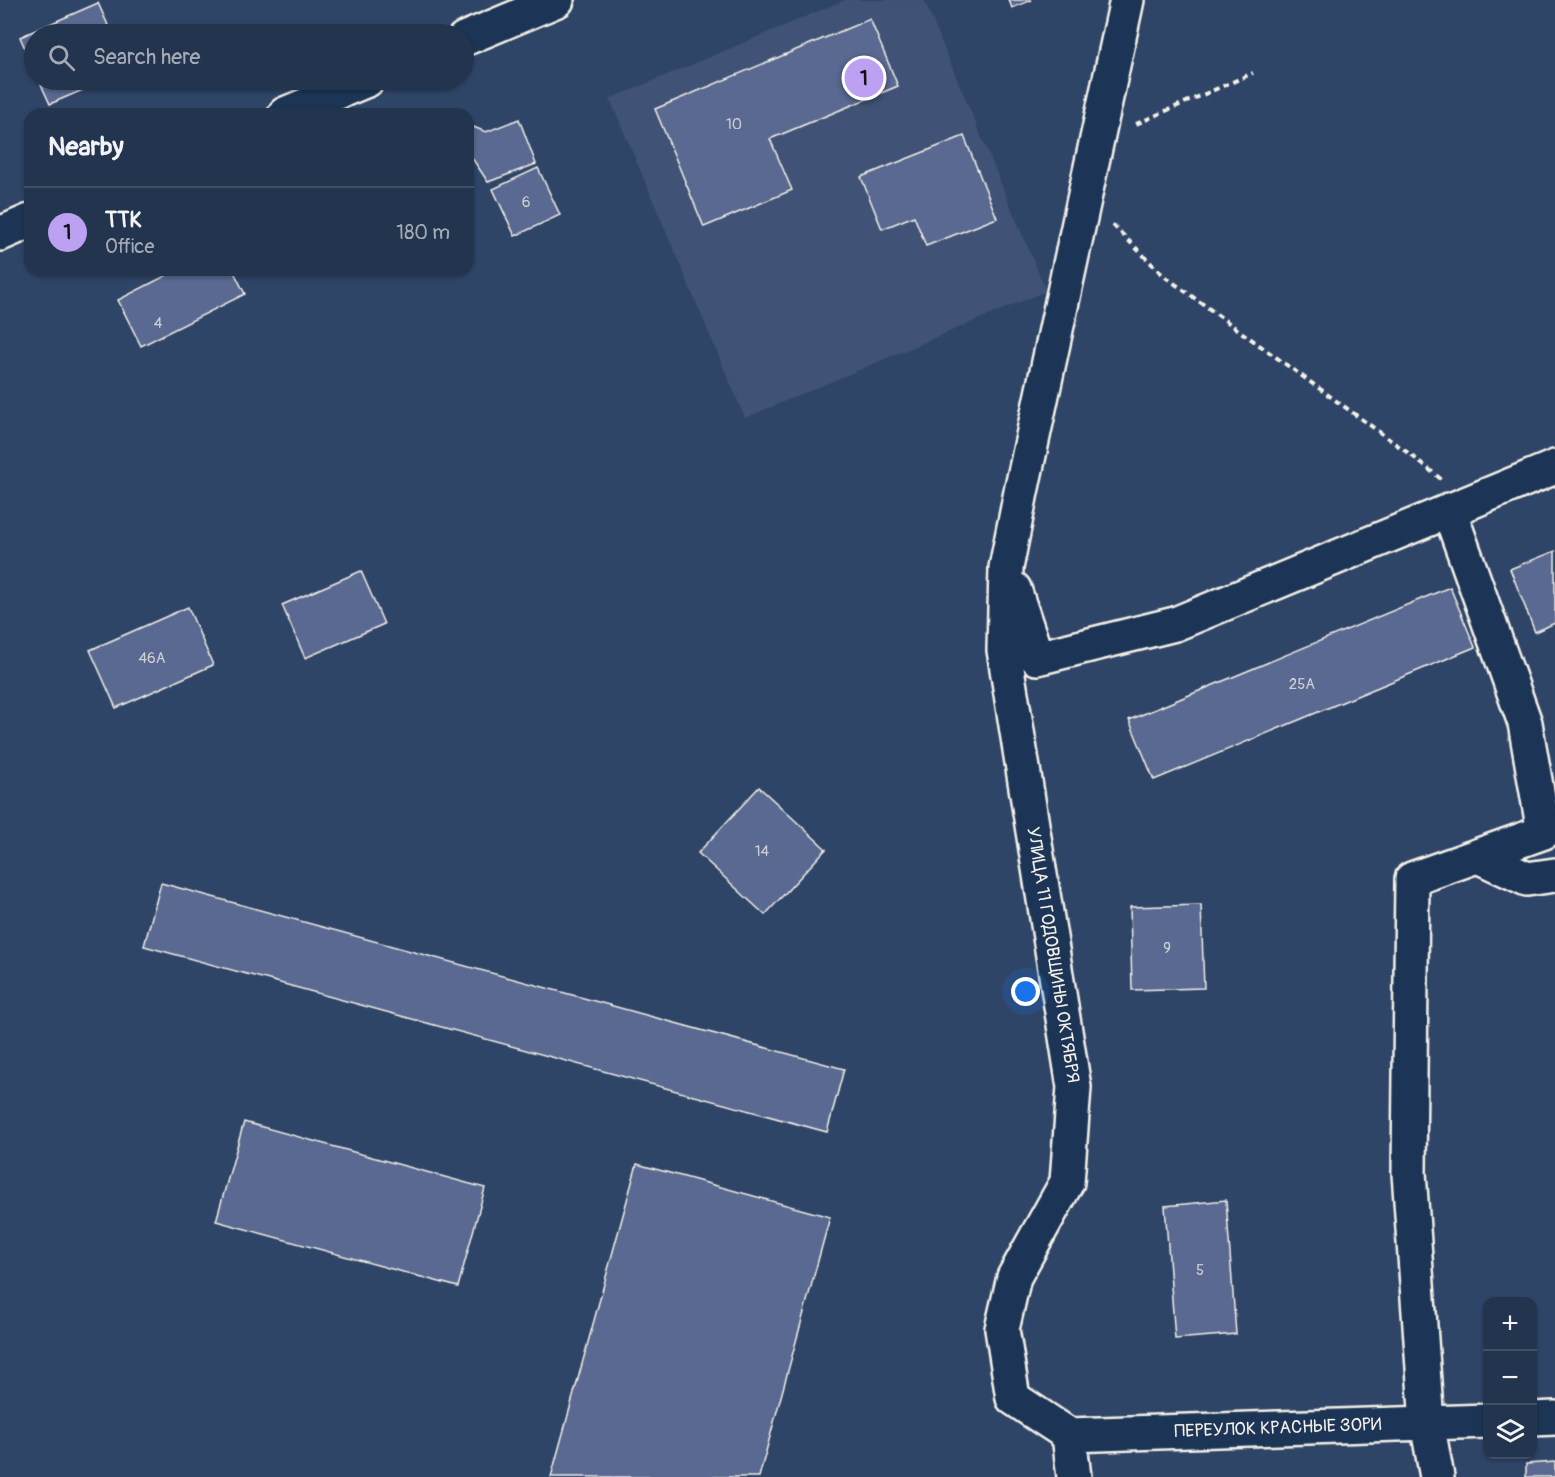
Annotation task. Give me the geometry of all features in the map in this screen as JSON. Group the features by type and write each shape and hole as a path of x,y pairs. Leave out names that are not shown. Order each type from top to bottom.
{"street":[{"path":"474,35 557,0"},
{"name":"УЛИЦА 11 ГОДОВЩИНЫ ОКТЯБРЯ","path":"1069,1435 1012,1398 1002,1329 1014,1277 1067,1182 1074,1087 1004,650 1006,568 1127,0"},
{"path":"300,108 344,90"},
{"path":"0,234 24,224"},
{"path":"1006,568 1037,658 1176,624 1555,467"},
{"path":"1437,1477 1427,1423 1409,1173 1412,879 1544,832 1525,723 1460,506"},
{"path":"1478,856 1527,879 1555,875"},
{"path":"1537,1419 1555,1418"},
{"name":"ПЕРЕУЛОК КРАСНЫЕ ЗОРИ","path":"1069,1435 1483,1420"},
{"path":"1069,1435 1074,1477"}],"path":[{"path":"1097,141 1253,73"},
{"path":"1085,197 1164,276 1411,455 1460,506"}],"shaded area":[{"path":"845,0 924,0 1046,291 745,418 610,99"}],"building":[{"path":"1009,0 1032,0 1012,8"},
{"path":"98,3 107,24 50,24"},
{"path":"870,19 898,86 770,139 792,190 704,227 655,109"},
{"path":"44,90 83,90 50,104"},
{"path":"519,119 536,164 488,182 474,161 474,127 486,132"},
{"path":"964,136 997,218 926,246 914,216 882,229 861,177"},
{"path":"538,168 560,215 515,236 493,189"},
{"path":"165,276 236,276 245,294 141,346 118,300"},
{"path":"1555,551 1555,623 1535,632 1510,569"},
{"path":"361,571 384,624 305,658 282,605"},
{"path":"1450,587 1475,647 1154,780 1129,720"},
{"path":"188,607 213,665 116,708 90,650"},
{"path":"759,787 826,849 765,915 698,853"},
{"path":"161,883 844,1069 827,1132 144,946"},
{"path":"1201,905 1204,988 1132,990 1130,907"},
{"path":"244,1122 485,1188 458,1287 216,1221"},
{"path":"637,1164 830,1217 759,1477 551,1477"},
{"path":"1226,1200 1236,1334 1175,1339 1165,1206"},
{"path":"1555,1462 1555,1477 1526,1477 1526,1464"}],"place":[{"name":"ТТК","path":"864,78"}]}
